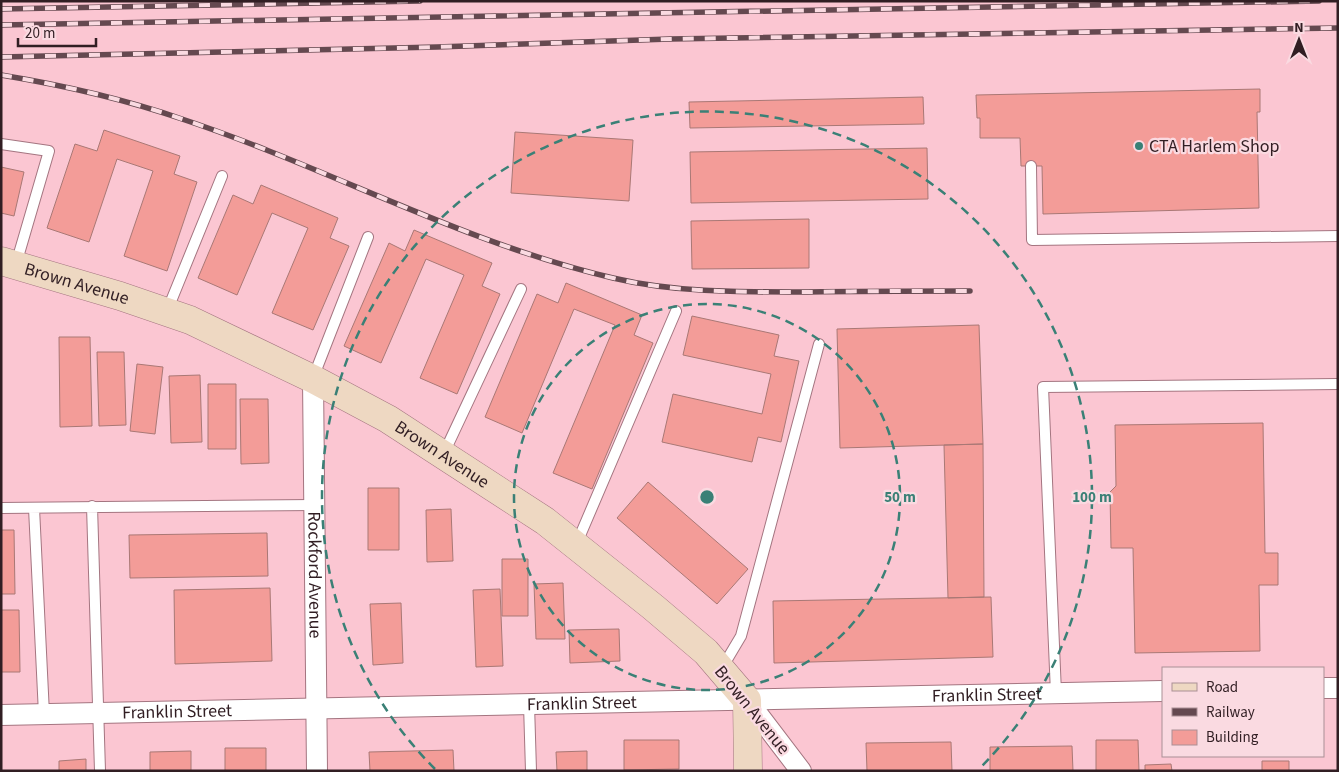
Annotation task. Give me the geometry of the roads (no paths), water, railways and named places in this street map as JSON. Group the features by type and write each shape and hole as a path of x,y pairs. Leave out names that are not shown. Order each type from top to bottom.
{"street":[{"name":"Brown Avenue","path":"8,263 190,320 313,379 388,419 443,454 545,521 706,652 720,671 747,700 801,771"},
{"name":"Rockford Avenue","path":"313,379 317,771"},
{"path":"1324,688 1338,688"},
{"name":"Franklin Street","path":"1,715 1162,691"},
{"path":"747,700 748,771"}],"lane":[{"path":"1,144 49,151 8,263"},
{"path":"1030,166 1032,240 1338,236"},
{"path":"167,312 222,176"},
{"path":"313,379 368,237"},
{"path":"443,454 521,289"},
{"path":"576,546 676,310"},
{"path":"720,671 741,636 819,344"},
{"path":"1056,693 1043,387 1338,384"},
{"path":"1,508 314,505"},
{"path":"92,506 100,771"},
{"path":"34,508 44,714"},
{"path":"529,704 531,771"}],"railway":[{"path":"1,9 420,1"},
{"path":"1,25 1319,1"},
{"path":"1,57 437,47 670,39 1338,28"},
{"path":"1,75 93,93 182,119 236,138 449,225 503,245 557,263 613,278 661,287 735,292 970,291"}],"place":[{"name":"CTA Harlem Shop","path":"1139,146"}]}
